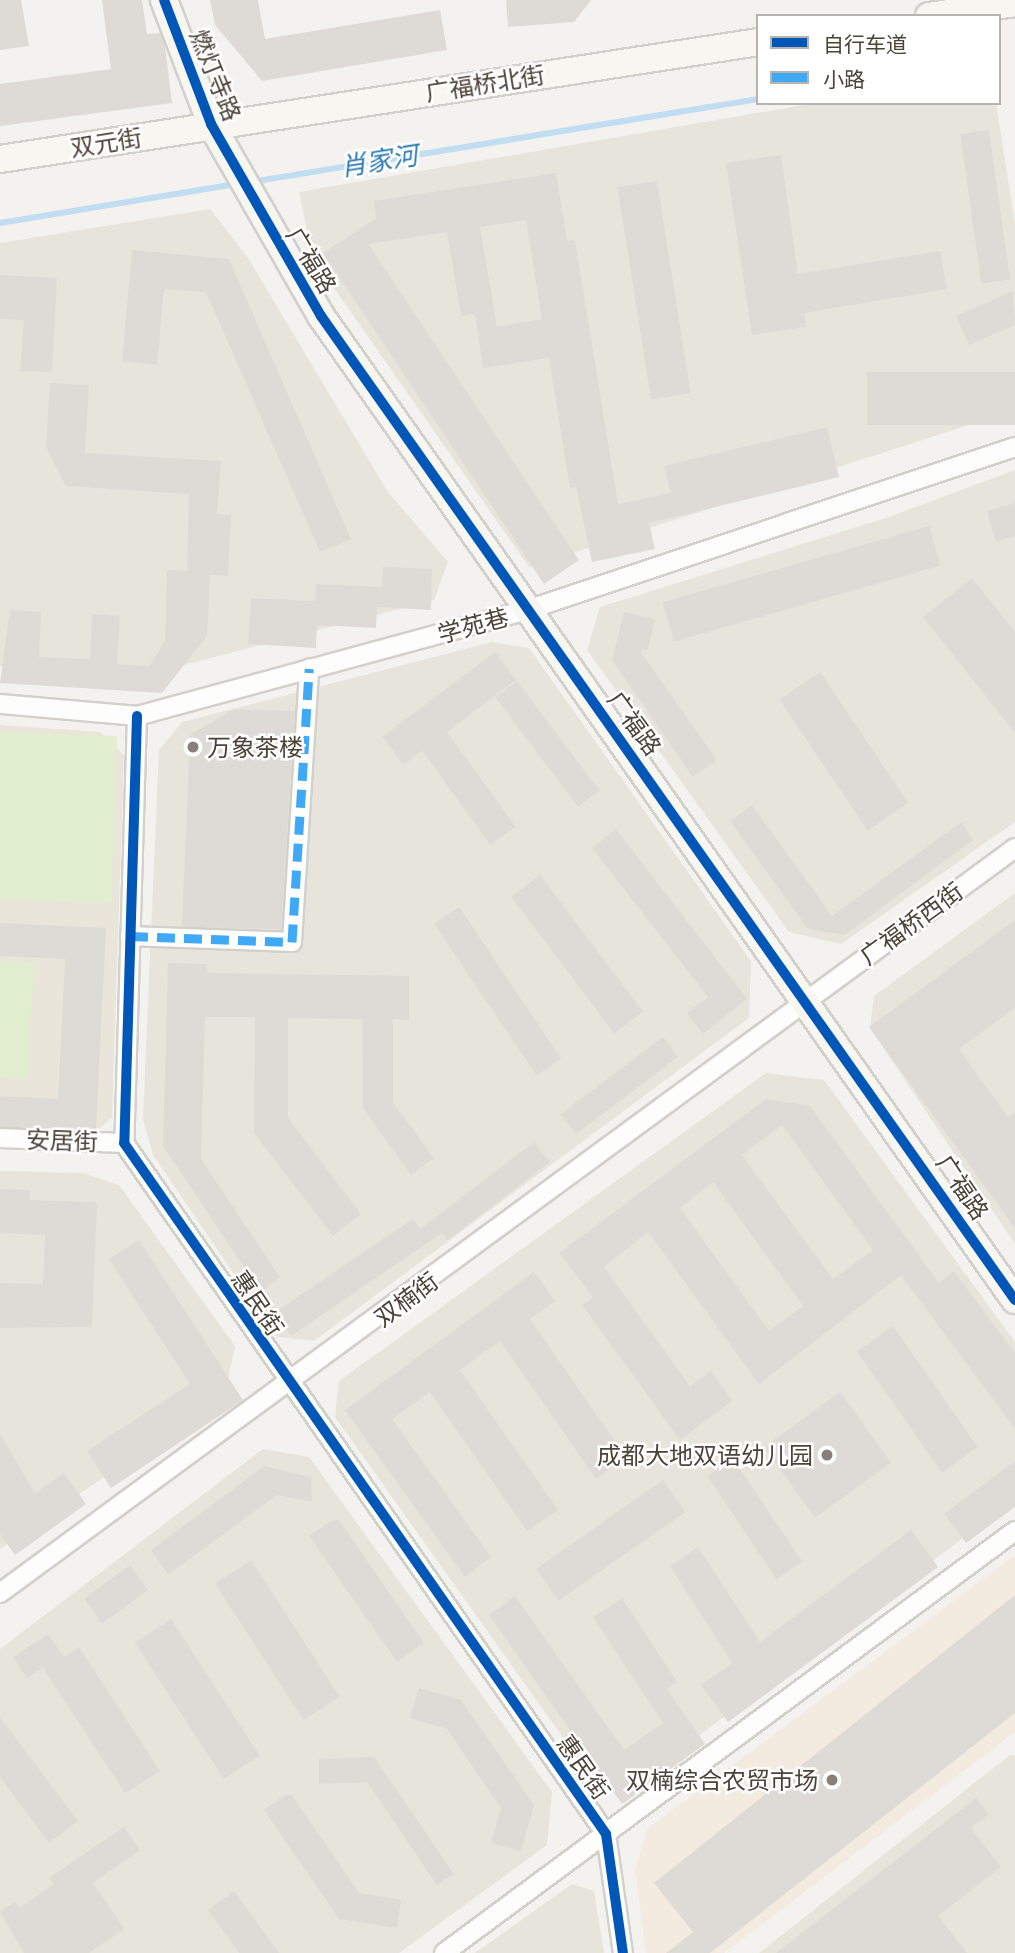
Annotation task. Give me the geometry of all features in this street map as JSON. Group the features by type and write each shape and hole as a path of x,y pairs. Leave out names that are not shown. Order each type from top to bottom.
{"street":[{"name":"燃灯寺路","path":"164,0 211,124 233,163"},
{"path":"942,14 1015,3"},
{"name":"广福桥北街","path":"211,124 756,41"},
{"name":"双元街","path":"0,159 211,124"},
{"name":"广福路","path":"233,163 321,316 527,610 808,998 1015,1300"},
{"name":"学苑巷","path":"0,705 137,716 527,610 1015,447"},
{"path":"130,936 292,942 309,669"},
{"path":"124,1143 137,716"},
{"name":"广福桥西街","path":"808,998 1015,848"},
{"name":"双楠街","path":"0,1593 290,1387 808,998"},
{"name":"安居街","path":"0,1138 124,1143"},
{"name":"惠民街","path":"124,1143 290,1387 606,1834"},
{"path":"444,1953 1015,1531"},
{"path":"606,1834 623,1953"}],"shaded area":[{"path":"803,105 996,105 1015,225 1015,410 529,567 313,258 299,192"},
{"path":"210,209 248,258 388,492 448,562 434,600 153,673 0,666 0,243"},
{"path":"1015,470 1015,822 841,944 789,932 587,650 600,607 889,517"},
{"path":"492,642 529,648 751,961 749,1018 314,1341 277,1337 153,1155 143,1119 159,750 182,722"},
{"path":"0,725 101,732 124,755 112,1117 100,1128 0,1122"},
{"path":"1015,893 1015,1244 870,1028 874,996"},
{"path":"766,1073 824,1080 1015,1342 1015,1499 636,1783 589,1774 335,1417 339,1381"},
{"path":"0,1171 83,1173 119,1185 235,1346 225,1393 0,1549"},
{"path":"263,1449 309,1457 552,1792 547,1845 399,1953 0,1953 0,1649"},
{"name":"双楠综合农贸市场","path":"1015,1555 1015,1732 724,1953 646,1953 635,1870 647,1829"},
{"path":"1010,1755 1015,1756 1015,1953 759,1953"},
{"path":"572,1884 594,1891 604,1953 475,1953"}],"green space":[{"path":"0,732 117,736 111,903 0,899"},
{"path":"0,961 34,963 27,1079 0,1077"}],"building":[{"path":"0,0 21,0 29,46 0,50"},
{"path":"102,0 142,0 147,34 160,33 165,46 172,103 0,126 0,84 111,69"},
{"path":"210,0 258,0 265,39 440,10 447,50 262,81 215,25"},
{"path":"506,0 591,0 574,22 508,27"},
{"path":"989,130 1010,280 981,284 960,134"},
{"path":"781,155 798,274 940,251 947,289 804,313 806,327 752,335 726,163"},
{"path":"556,173 567,241 575,240 618,504 671,493 664,466 827,427 839,477 649,523 655,549 592,562 576,487 570,488 549,358 483,368 475,314 461,316 447,232 368,244 579,560 544,584 323,253 376,218 374,201","holes":["526,220 542,319 497,327 480,227"]},
{"path":"657,181 691,393 651,400 617,187"},
{"path":"132,250 229,259 351,539 320,552 206,292 164,289 157,365 122,361"},
{"path":"0,275 57,278 52,372 20,371 24,320 0,319"},
{"path":"1013,291 1015,325 969,345 956,316"},
{"path":"867,372 1015,372 1015,425 867,425"},
{"path":"50,383 89,385 85,453 221,461 217,514 231,515 228,576 210,575 207,636 162,693 0,683 10,610 41,612 39,657 90,659 92,614 120,616 117,664 149,666 165,641 167,570 187,571 189,494 66,486 46,447"},
{"path":"1015,503 1015,536 996,542 987,511"},
{"path":"929,526 940,565 674,642 663,602"},
{"path":"383,567 432,569 431,610 377,607 376,628 317,625 316,648 248,644 251,598 315,601 316,584 382,587"},
{"path":"972,578 1015,632 1015,733 923,617"},
{"path":"624,612 655,619 648,649 640,651 717,760 693,777 612,660"},
{"path":"495,652 516,680 403,765 382,737"},
{"path":"820,672 908,803 868,830 779,699"},
{"path":"517,681 599,790 578,807 495,697"},
{"path":"234,709 295,711 281,929 182,927 190,735"},
{"path":"447,732 516,827 491,845 422,750"},
{"path":"752,805 832,916 961,822 973,840 845,935 808,929 730,821"},
{"path":"616,829 747,999 703,1034 687,1013 708,997 592,848"},
{"path":"540,875 643,1012 614,1033 511,897"},
{"path":"459,907 561,1059 536,1075 434,924"},
{"path":"1015,920 1015,1008 959,1049 1008,1117 1015,1112 1015,1228 869,1027"},
{"path":"0,923 106,928 96,1130 0,1127 0,1096 58,1099 65,959 0,956"},
{"path":"168,963 207,964 207,973 409,976 409,1020 393,1019 393,1103 434,1158 411,1175 363,1108 362,1019 288,1018 288,1118 361,1214 333,1236 254,1133 255,1017 205,1017 201,1159 280,1277 261,1292 163,1146"},
{"path":"663,1037 678,1057 576,1134 561,1114"},
{"path":"766,1099 810,1106 939,1283 954,1271 1015,1353 1015,1429 901,1275 759,1384 648,1232 604,1267 690,1386 711,1371 732,1401 680,1440 582,1305 593,1297 559,1253","holes":["782,1125 873,1250 833,1279 742,1155","713,1182 803,1306 769,1331 680,1208"]},
{"path":"534,1142 550,1162 448,1240 442,1233 291,1336 275,1312 413,1219 420,1229"},
{"path":"0,1189 30,1190 30,1200 97,1202 92,1327 0,1328 0,1283 43,1284 45,1235 0,1233"},
{"path":"139,1240 243,1400 111,1488 87,1451 190,1384 109,1259"},
{"path":"534,1272 555,1301 530,1319 626,1457 596,1479 500,1341 460,1370 558,1510 527,1531 430,1392 392,1419 491,1557 465,1577 345,1410"},
{"path":"893,1326 978,1447 942,1472 857,1351"},
{"name":"成都大地双语幼儿园","path":"840,1392 891,1462 815,1518 764,1447"},
{"path":"0,1434 35,1493 64,1473 86,1504 15,1555 0,1534"},
{"path":"733,1459 802,1562 777,1579 707,1476"},
{"path":"1015,1461 1015,1507 966,1543 944,1514"},
{"path":"264,1466 311,1477 312,1502 277,1495 168,1575 151,1550"},
{"path":"663,1480 685,1512 558,1601 536,1569"},
{"path":"333,1520 339,1520 424,1643 397,1662 309,1536"},
{"path":"911,1530 938,1567 728,1722 701,1685 732,1663 670,1566 698,1547 760,1642"},
{"path":"251,1560 340,1697 304,1720 215,1583"},
{"path":"130,1565 148,1590 102,1624 84,1599"},
{"name":"双楠综合农贸市场","path":"1015,1595 1015,1713 710,1953 666,1953 693,1932 654,1883"},
{"path":"515,1596 624,1750 663,1723 593,1617 622,1598 677,1682 667,1689 705,1744 622,1804 489,1615"},
{"path":"171,1619 260,1756 224,1779 135,1642"},
{"path":"48,1634 64,1657 79,1647 160,1771 125,1793 43,1668 27,1678 13,1657"},
{"path":"419,1688 461,1700 534,1805 521,1851 491,1843 501,1808 447,1729 410,1718"},
{"path":"0,1717 78,1821 49,1843 0,1777"},
{"path":"374,1757 454,1874 437,1885 367,1782 319,1784 319,1759"},
{"path":"285,1795 292,1795 359,1893 401,1900 397,1928 339,1919 264,1810"},
{"path":"976,1798 989,1814 971,1828 1001,1867 938,1916 967,1953 776,1953"},
{"path":"124,1827 140,1850 93,1883 124,1929 89,1953 24,1953 0,1912 15,1902 20,1908 54,1884 49,1878"},
{"path":"234,1891 279,1953 239,1953 208,1910"}],"waterway":[{"name":"肖家河","path":"251,182 756,99"},
{"name":"肖家河","path":"0,223 236,184"}],"marked path":[{"path":"130,936 292,942 309,669"}],"cycle path":[{"path":"164,0 211,124 321,316 1015,1300"},
{"path":"137,716 124,1143 606,1834 623,1953"}],"place":[{"name":"万象茶楼","path":"193,747"},
{"name":"成都大地双语幼儿园","path":"827,1455"},
{"name":"双楠综合农贸市场","path":"832,1780"}]}
